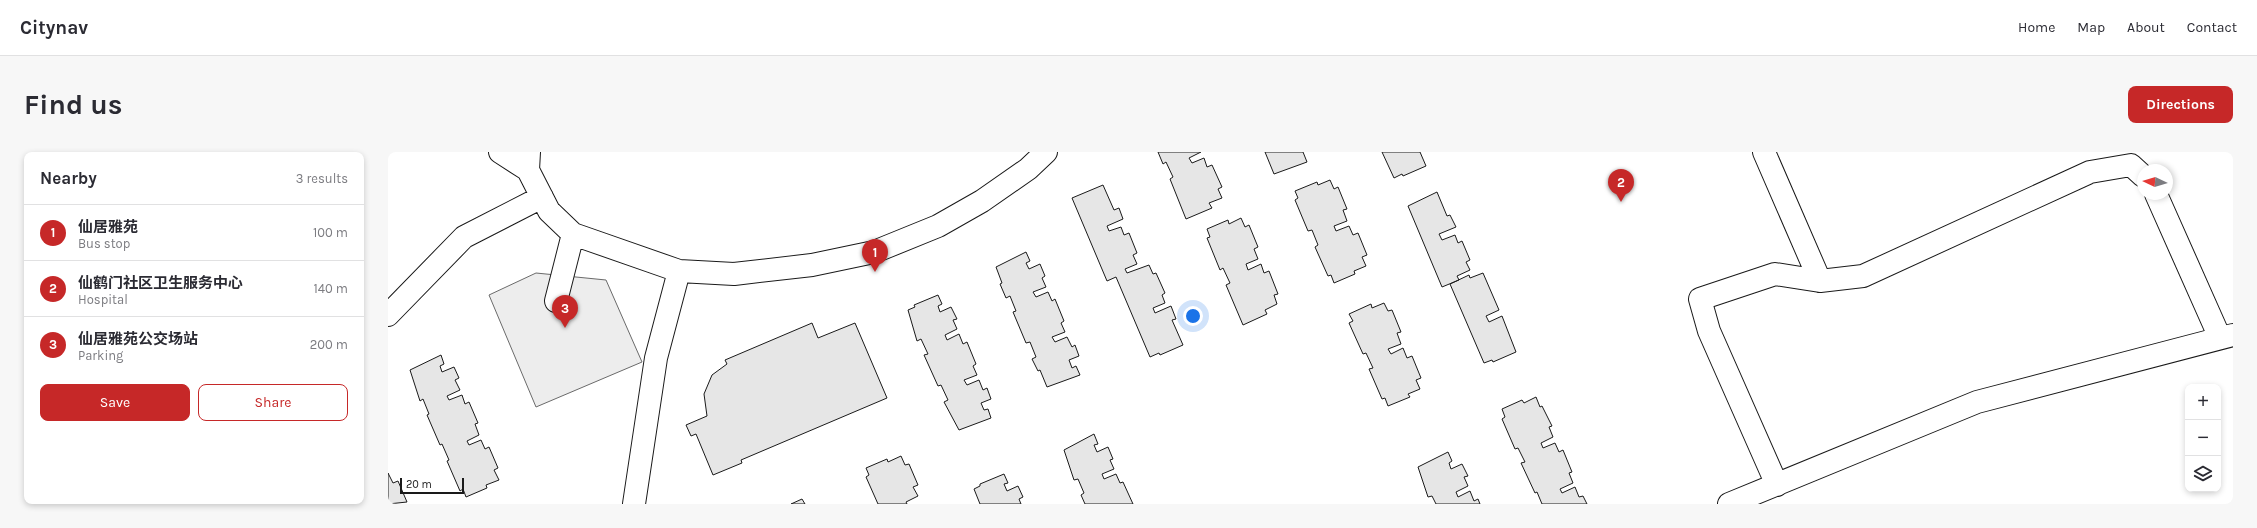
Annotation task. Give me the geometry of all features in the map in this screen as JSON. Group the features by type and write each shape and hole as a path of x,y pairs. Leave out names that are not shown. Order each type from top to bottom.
{"street":[{"path":"500,152 503,156 528,161 549,211 573,234 679,271 734,274 812,266 874,252 938,226 982,201 1028,169 1046,152"},
{"path":"1764,152 1820,281"},
{"path":"1777,485 1709,331 1700,299 1775,274 1820,281 1863,276 2090,172 2131,165 2137,170"},
{"path":"388,315 464,237 542,197"},
{"path":"1729,504 1977,402 2226,337 2159,200"},
{"path":"556,301 573,234"},
{"path":"634,504 656,358 679,271"}],"shaded area":[{"path":"536,273 606,280 642,362 536,407 489,295"}],"building":[{"path":"1158,152 1201,152 1189,158 1192,163 1204,158 1207,167 1212,165 1222,187 1218,189 1222,198 1209,203 1212,208 1186,219 1170,179 1173,177 1166,162 1163,164"},
{"path":"1265,152 1303,152 1307,162 1274,174"},
{"path":"1382,152 1420,152 1426,166 1403,176 1402,174 1394,178"},
{"path":"1330,180 1334,189 1338,187 1347,209 1343,210 1347,221 1334,226 1336,231 1349,226 1353,235 1358,233 1367,255 1362,257 1366,266 1354,271 1355,274 1334,283 1331,275 1328,276 1315,247 1318,245 1312,230 1308,231 1295,200 1298,198 1295,191 1317,182 1318,185"},
{"path":"1103,185 1114,210 1119,208 1123,219 1107,226 1109,231 1121,227 1124,235 1129,233 1137,253 1133,255 1137,264 1125,269 1127,273 1149,265 1153,274 1156,273 1165,293 1162,295 1165,303 1153,308 1155,313 1171,306 1176,319 1172,320 1183,345 1160,355 1159,353 1150,357 1116,277 1107,281 1072,198"},
{"path":"1437,192 1447,216 1450,215 1456,227 1439,234 1442,240 1455,235 1458,243 1462,241 1470,260 1466,262 1470,270 1457,276 1459,280 1442,287 1408,206"},
{"path":"1241,218 1245,227 1249,225 1258,247 1254,249 1258,259 1246,264 1248,270 1261,264 1264,273 1269,271 1278,294 1274,295 1277,304 1265,310 1267,314 1243,325 1226,285 1230,283 1223,268 1220,270 1207,238 1210,237 1207,229 1228,220 1229,224"},
{"path":"1026,252 1030,261 1026,263 1029,269 1040,264 1045,276 1042,278 1046,287 1033,292 1036,297 1048,292 1052,301 1055,299 1064,321 1061,323 1065,332 1052,337 1055,342 1067,337 1072,347 1075,345 1079,356 1069,360 1072,368 1076,366 1080,375 1047,387 1040,370 1038,371 1032,359 1036,357 1030,342 1026,343 1013,312 1016,311 1010,296 1006,298 1000,284 1002,283 996,267"},
{"path":"1483,273 1499,310 1486,316 1489,322 1502,316 1516,352 1493,362 1492,360 1484,363 1450,284 1469,275 1470,278"},
{"path":"938,295 942,304 938,306 940,312 951,307 957,319 953,320 957,329 945,335 947,340 959,334 963,344 967,342 976,364 973,366 977,375 964,380 967,385 979,380 983,390 987,388 991,399 981,403 984,410 988,409 991,418 959,430 944,402 948,400 941,385 938,386 924,355 928,354 921,339 917,341 908,310 915,307 914,305"},
{"path":"1384,303 1388,311 1392,310 1401,332 1397,333 1401,344 1388,349 1391,354 1403,348 1407,358 1412,356 1421,378 1416,380 1420,389 1408,394 1410,397 1388,406 1385,398 1382,399 1369,369 1373,368 1366,353 1363,354 1349,323 1353,321 1349,314 1371,304 1372,308"},
{"path":"812,323 818,338 855,323 887,398 741,460 742,463 713,475 696,434 691,436 686,425 707,416 704,394 712,375 727,364 725,360"},
{"path":"441,355 444,364 440,366 442,372 454,367 459,378 455,380 460,390 447,396 449,400 462,395 465,404 469,402 478,423 475,424 479,435 467,441 469,445 481,440 485,449 489,447 498,468 494,470 499,480 486,485 487,488 466,497 463,489 460,491 447,461 449,460 442,444 440,445 427,415 429,414 423,399 420,401 410,370"},
{"path":"1536,397 1540,407 1542,406 1552,426 1549,427 1553,437 1541,443 1543,448 1555,443 1559,452 1563,450 1572,472 1569,473 1573,483 1560,489 1562,493 1575,487 1579,497 1583,496 1587,504 1542,504 1537,492 1535,493 1521,463 1525,462 1518,448 1515,449 1502,419 1505,417 1502,409 1522,400 1524,403"},
{"path":"1094,434 1098,444 1094,445 1097,452 1108,447 1113,459 1110,460 1114,469 1102,474 1104,479 1116,474 1120,483 1123,482 1133,504 1085,504 1081,495 1084,493 1078,479 1074,480 1064,450"},
{"path":"1448,452 1452,461 1449,463 1451,469 1462,464 1468,476 1464,477 1468,486 1456,492 1458,497 1470,491 1474,501 1478,499 1480,504 1436,504 1432,496 1428,497 1418,467"},
{"path":"901,456 905,465 909,464 918,485 913,487 918,496 906,502 907,504 878,504 866,477 869,475 866,468 887,459 888,462"},
{"path":"388,473 393,483 398,481 407,502 388,504"},
{"path":"1004,474 1008,483 1004,484 1007,491 1018,486 1023,497 1019,499 1021,504 980,504 974,489 980,486 980,484"},
{"path":"802,499 805,504 791,504"}],"place":[{"name":"仙鹤门社区卫生服务中心","path":"1621,202"},
{"name":"仙居雅苑","path":"875,272"},
{"name":"仙居雅苑公交场站","path":"565,328"}]}
